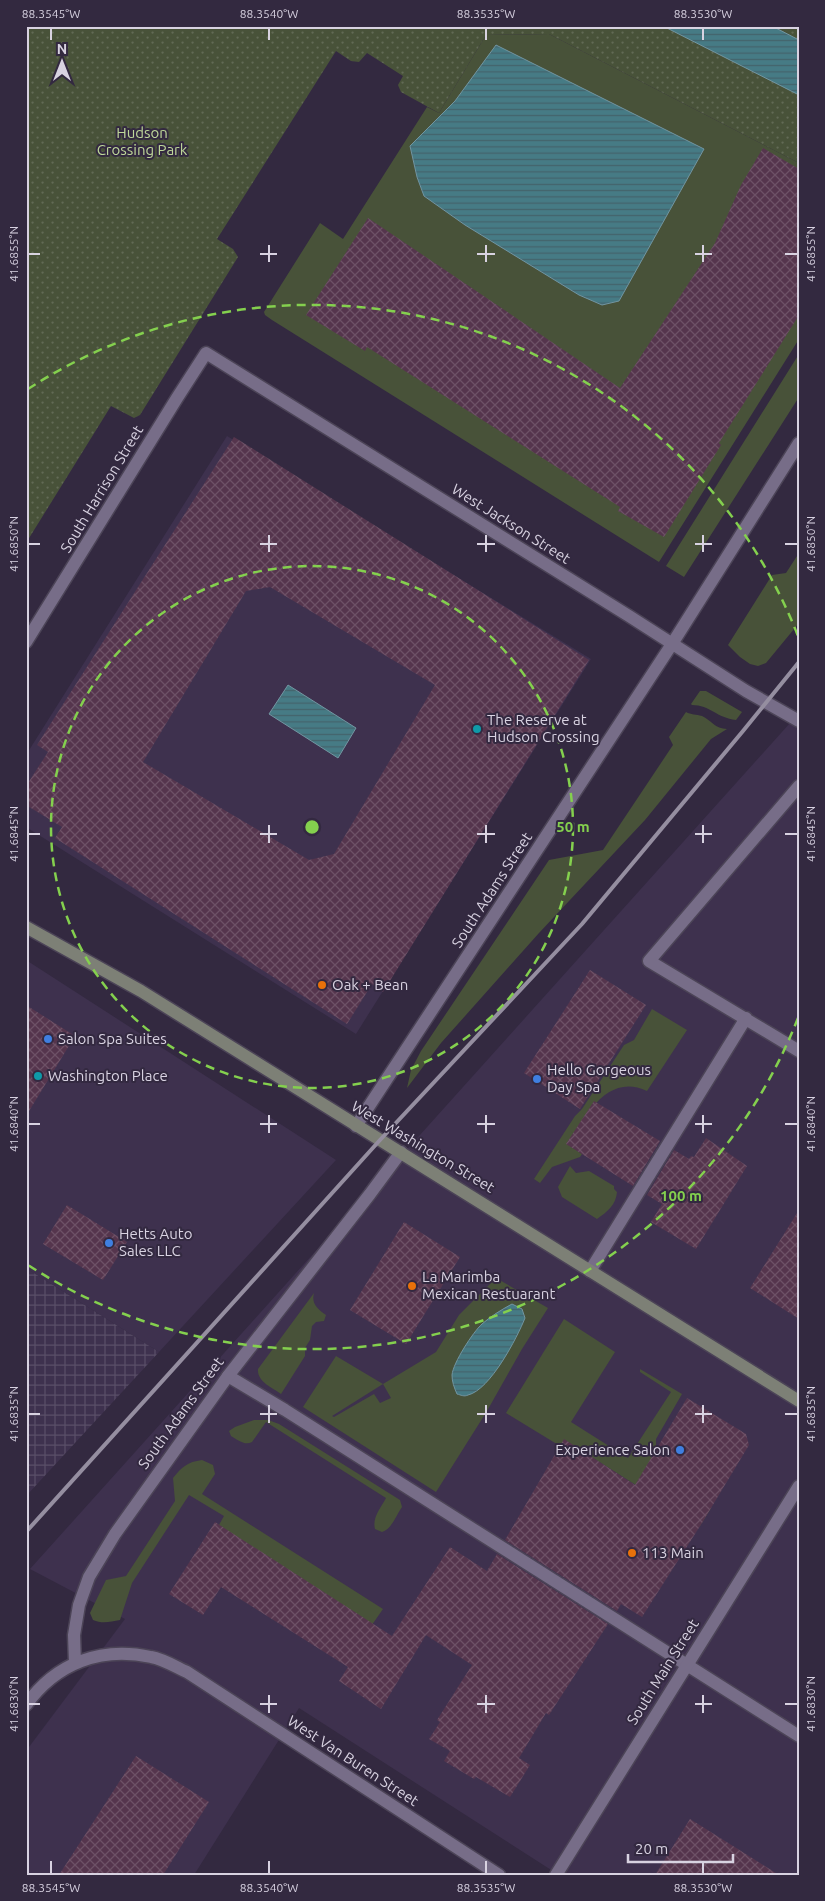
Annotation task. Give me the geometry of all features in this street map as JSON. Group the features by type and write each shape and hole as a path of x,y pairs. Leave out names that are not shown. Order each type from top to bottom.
{"main road":[{"name":"West Washington Street","path":"26,927 141,991 799,1401"}],"street":[{"name":"South Harrison Street","path":"26,642 206,354"},
{"name":"West Jackson Street","path":"206,354 746,691 799,722"},
{"name":"South Adams Street","path":"356,1126 672,644 799,443"},
{"path":"799,786 649,961 799,1051"},
{"path":"590,1271 746,1018"},
{"name":"South Adams Street","path":"76,1663 74,1635 79,1605 89,1577 121,1526 228,1376 359,1209 401,1152"},
{"path":"228,1376 285,1410 799,1736"},
{"name":"South Main Street","path":"556,1875 799,1486"},
{"name":"West Van Buren Street","path":"76,1663 95,1656 120,1653 152,1657 187,1672 499,1875"},
{"path":"26,1705 33,1695 56,1673 76,1663"}],"shaded area":[{"path":"663,26 772,26 799,40 799,95"},
{"path":"496,45 704,149 619,301 602,305 579,295 465,225 424,196 417,177 410,146 455,101"},
{"name":"The Reserve at Hudson Crossing","path":"227,436 591,659 356,1034 26,827 26,755"},
{"path":"288,685 356,728 338,758 269,714"},
{"path":"799,713 799,1875 559,1875 299,1708 194,1875 26,1875 26,1751 125,1619 30,1569"},
{"path":"26,960 336,1160 159,1352 26,1268"},
{"path":"26,1268 159,1352 26,1496"},
{"path":"512,1304 522,1309 525,1318 502,1362 494,1374 476,1391 465,1396 457,1394 452,1375 464,1348 482,1324"}],"green space":[{"name":"Hudson Crossing Park","path":"26,26 799,26 799,163 549,34 486,35 439,113 401,92 398,85 403,76 367,53 359,62 351,61 336,51 217,239 233,249 238,257 140,415 134,418 111,406 26,543"},
{"path":"549,34 799,163 799,339 659,562 272,320 264,312 320,223 343,239 427,107 439,113 486,35","holes":["455,101 602,305 579,295 465,225 424,196 417,177 410,146"]},
{"path":"799,354 799,397 684,577 666,566"},
{"path":"799,553 799,623 766,663 758,666 750,664 728,645 772,575 786,573"},
{"path":"700,691 706,691 742,712 736,720 724,717 704,707 692,705"},
{"path":"686,712 702,716 716,726 727,729 711,739 645,820 539,933 441,1043 407,1088 411,1070 421,1051 549,860 603,850 673,745 669,737"},
{"path":"652,1009 687,1030 647,1091 633,1087 620,1087 609,1092 590,1110 567,1144 582,1154 580,1157 552,1167 540,1183 534,1179 624,1045 634,1040"},
{"path":"570,1166 576,1173 589,1171 614,1186 617,1192 615,1201 597,1219 562,1197 558,1187"},
{"path":"496,1278 548,1308 436,1492 303,1407 336,1356 383,1384 436,1352 459,1315","holes":["383,1384 391,1398 380,1403 374,1394 334,1417 332,1416"]},
{"path":"314,1293 314,1303 326,1315 324,1321 316,1322 312,1326 310,1340 305,1348 305,1356 281,1394 262,1381 258,1374 258,1369"},
{"path":"564,1319 615,1352 571,1422 628,1458 671,1392 640,1372 640,1369 682,1394 656,1439 656,1447 675,1459 678,1488 711,1508 700,1526 565,1440 560,1446 506,1413"},
{"path":"254,1420 268,1420 279,1424 400,1500 402,1507 391,1525 382,1532 375,1529 374,1525 386,1498 266,1422 252,1442 242,1442 231,1436 229,1431"},
{"path":"202,1460 213,1465 215,1474 202,1494 383,1609 351,1655 219,1525 224,1516 189,1495 132,1583 120,1620 103,1622 93,1620 90,1613 106,1580 126,1576 175,1501 173,1478 185,1466"}],"building":[{"path":"763,148 799,169 799,315 719,443 721,445 664,537 618,511 620,507 367,347 365,351 306,315 368,218 620,388 715,243 741,185"},
{"name":"The Reserve at Hudson Crossing","path":"234,437 589,660 383,992 372,984 347,1024 55,838 62,827 26,805 26,786 48,752 37,745","holes":["270,587 435,685 334,854 309,860 143,762 246,591"]},
{"path":"590,970 646,1005 580,1109 524,1073"},
{"name":"Washington Place","path":"26,1005 75,1036 26,1116"},
{"path":"594,1101 660,1141 633,1186 566,1144"},
{"path":"706,1138 747,1166 696,1249 651,1222 662,1204 647,1195 674,1150 689,1159 691,1156 694,1157"},
{"path":"67,1205 127,1242 103,1280 43,1244"},
{"path":"799,1210 799,1319 750,1288"},
{"path":"404,1222 460,1257 406,1344 350,1310"},
{"path":"687,1398 746,1434 749,1445 642,1617 621,1604 617,1611 505,1540 564,1439 635,1485"},
{"path":"215,1522 392,1636 450,1547 487,1571 497,1554 608,1624 549,1715 546,1713 519,1758 530,1765 510,1797 444,1761 450,1751 429,1739 440,1722 437,1720 472,1665 426,1635 381,1709 339,1681 348,1667 221,1587 203,1615 169,1594"},
{"path":"136,1756 209,1802 163,1875 59,1875"},
{"path":"690,1819 706,1829 779,1875 655,1875"}],"railway":[{"path":"26,1532 380,1140 582,924 799,662"}],"place":[{"name":"The Reserve at Hudson Crossing","path":"477,729"},
{"name":"Oak + Bean","path":"322,985"},
{"name":"Salon Spa Suites","path":"48,1039"},
{"name":"Washington Place","path":"38,1076"},
{"name":"Hello Gorgeous Day Spa","path":"537,1079"},
{"name":"Hetts Auto Sales LLC","path":"109,1243"},
{"name":"La Marimba Mexican Restuarant","path":"412,1286"},
{"name":"Experience Salon","path":"680,1450"},
{"name":"113 Main","path":"632,1553"}]}
